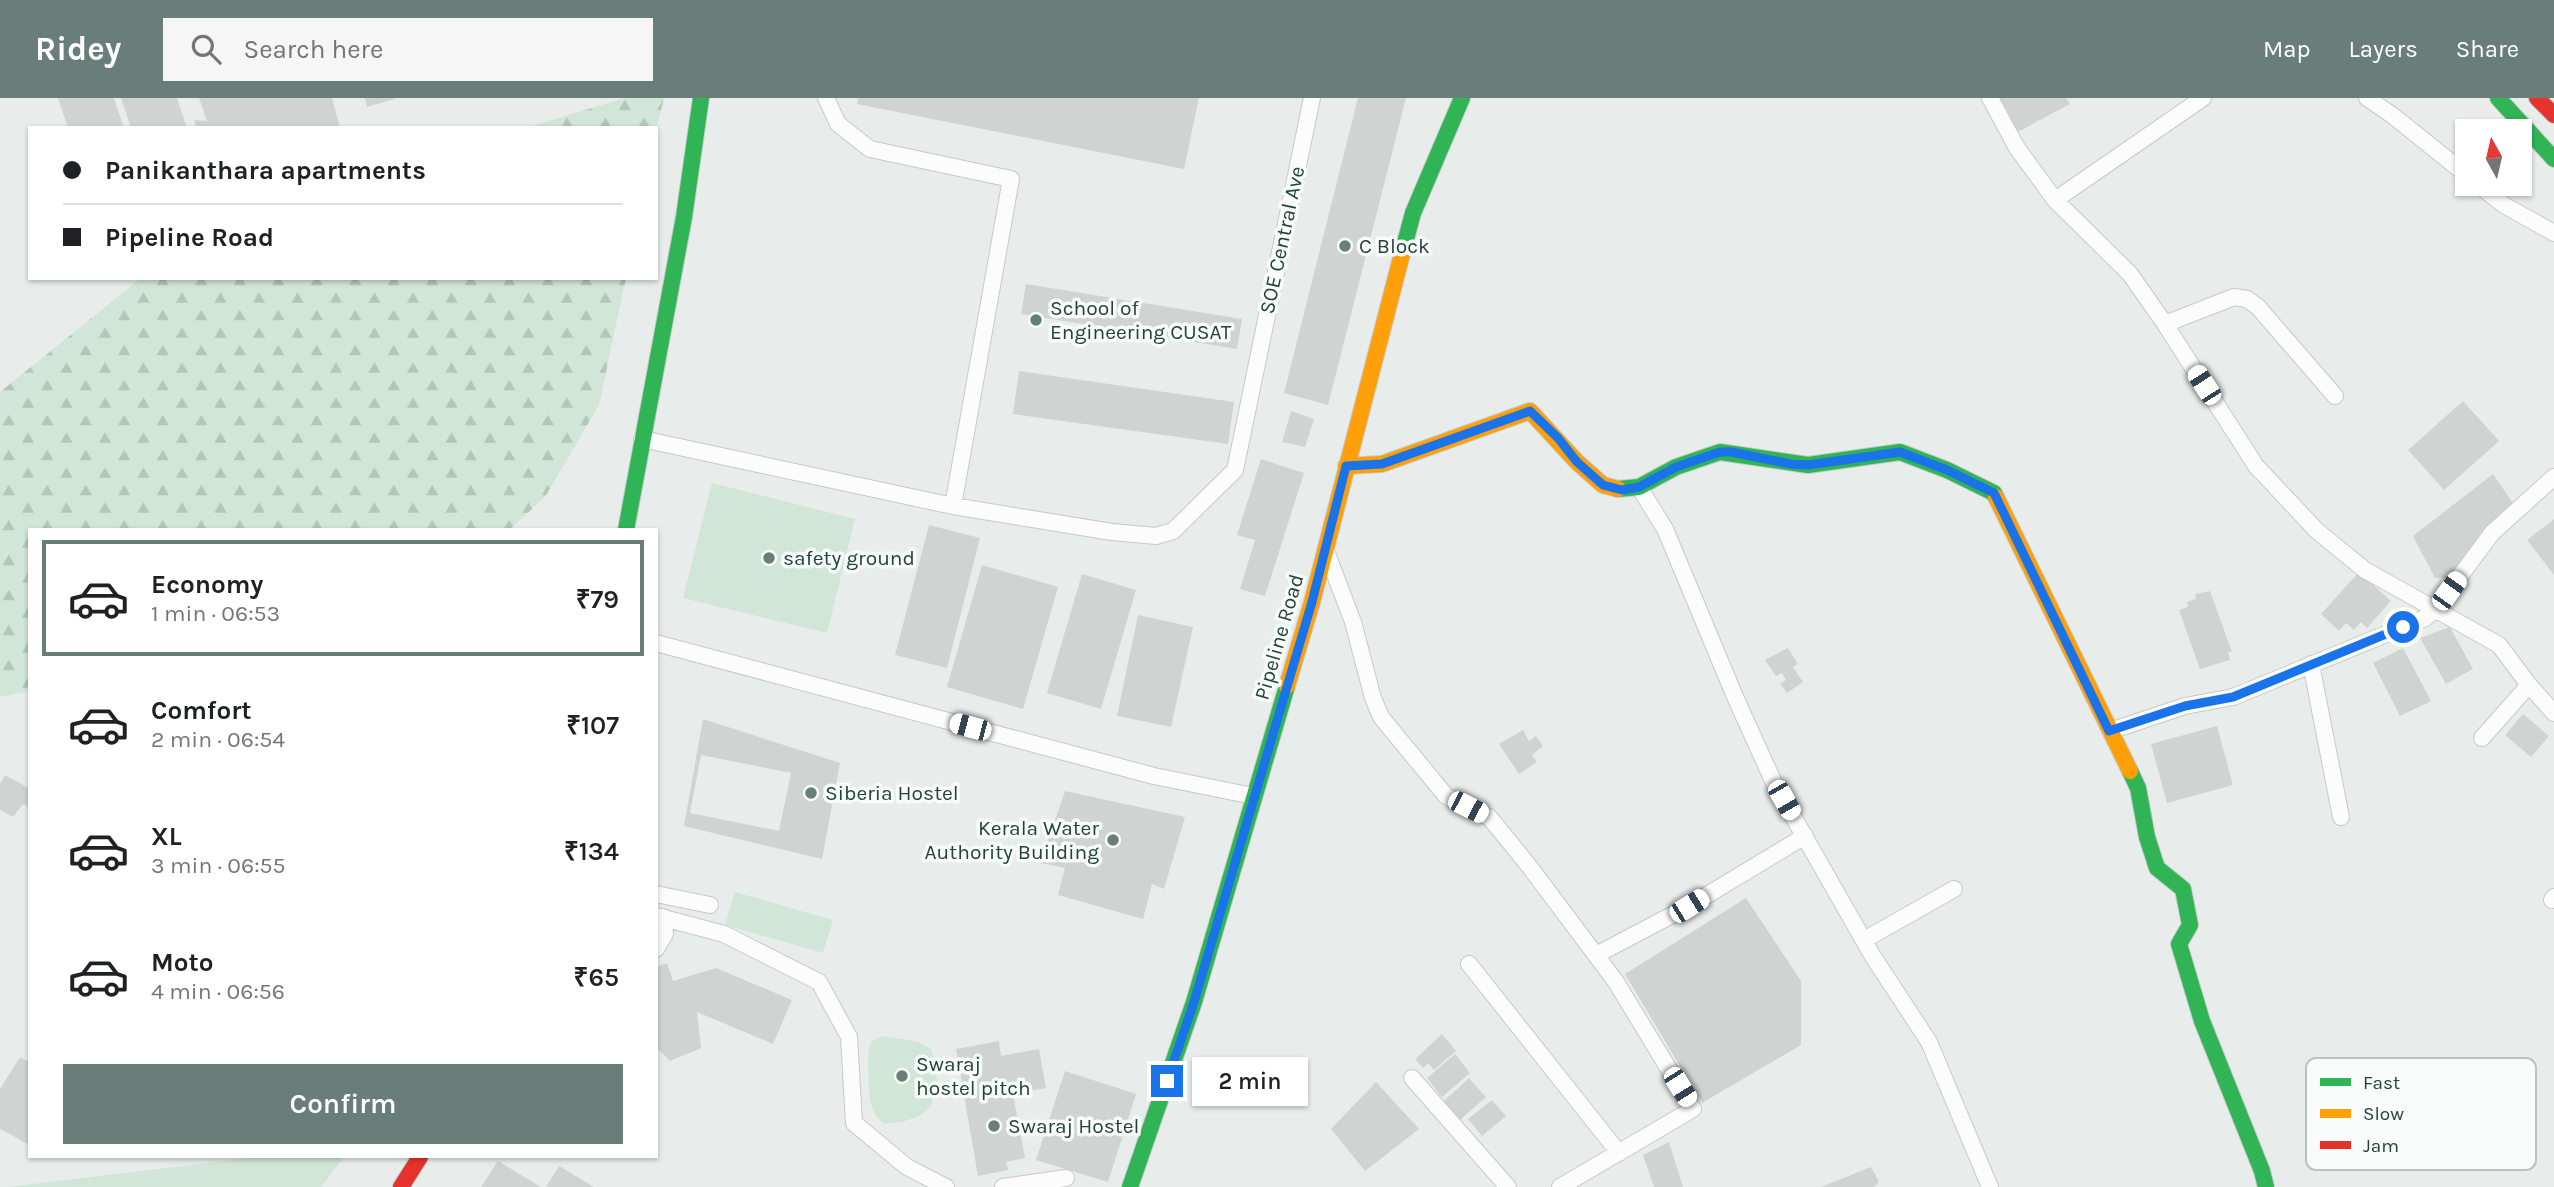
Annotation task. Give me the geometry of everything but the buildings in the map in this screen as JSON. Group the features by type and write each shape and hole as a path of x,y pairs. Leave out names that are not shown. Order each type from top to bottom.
{"street":[{"path":"626,528 684,217 701,98"},
{"path":"826,98 838,124 870,149 1011,178 953,506"},
{"name":"SOE Central Ave","path":"642,439 953,506 1112,532 1156,536 1173,531 1235,470 1312,98"},
{"name":"Pipeline Road","path":"1130,1187 1194,1002 1312,602 1413,213 1462,98"},
{"path":"1990,98 2017,148 2055,200 2130,274 2256,466 2317,531 2365,570 2499,645 2554,713"},
{"path":"2055,200 2203,98"},
{"path":"2367,98 2380,103 2455,165"},
{"path":"2498,98 2554,159"},
{"path":"2537,98 2554,115"},
{"path":"2492,196 2554,233"},
{"path":"2165,324 2234,297 2247,299 2258,307 2335,396"},
{"path":"1346,466 1382,464 1530,411 1558,438 1577,462 1603,485 1622,490 1639,487 1676,467 1720,452 1808,465 1900,452 1947,470 1994,493 2138,788 2147,837 2157,868 2183,889 2190,925 2179,944 2202,1021 2266,1187"},
{"path":"2109,731 2185,706 2233,697 2425,618 2435,610 2492,533 2554,477"},
{"path":"1639,487 1665,529 1774,783 1864,940 1929,1042 1990,1187"},
{"path":"1325,548 1353,622 1373,698 1381,717 1446,796 1490,818 1529,866 1616,982 1693,1108 1560,1187"},
{"path":"658,644 1154,776 1253,796"},
{"path":"2311,664 2341,817"},
{"path":"2482,738 2529,685"},
{"path":"1596,955 1689,906 1805,836"},
{"path":"1864,940 1954,889"},
{"path":"658,894 710,905"},
{"path":"658,946 665,934 659,917"},
{"path":"659,917 724,934 820,982 849,1037 854,1123 906,1167 946,1187"},
{"path":"1469,964 1619,1153"},
{"path":"1412,1078 1508,1187"},
{"path":"401,1187 419,1158"},
{"path":"1003,1187 1066,1178"}],"green space":[{"path":"625,98 664,98 657,126 532,126"},
{"path":"139,280 626,280 599,405 545,497 511,528 28,528 28,691 0,697 0,392"},
{"name":"safety ground","path":"712,483 855,519 827,633 683,598"},
{"path":"735,892 833,920 823,953 725,925"},
{"name":"Swaraj hostel pitch","path":"882,1036 919,1042 932,1050 937,1082 931,1106 920,1116 884,1124 874,1112 869,1093 868,1053 871,1042"},
{"path":"250,1158 343,1158 321,1187 7,1187"}],"traffic: fast":[{"path":"626,528 684,217 701,98"},
{"path":"1402,254 1413,213 1462,98"},
{"path":"2498,98 2554,159"},
{"path":"1618,489 1639,487 1676,467 1720,452 1808,465 1900,452 1947,470 1994,493 1996,497"},
{"path":"1130,1187 1194,1002 1287,686"},
{"path":"2130,771 2138,788 2147,837 2157,868 2183,889 2190,925 2179,944 2202,1021 2266,1187"}],"traffic: slow":[{"path":"1287,686 1312,602 1402,254"},
{"path":"1346,466 1382,464 1530,411 1577,462 1603,485 1618,489"},
{"path":"1996,497 2130,771"}],"traffic: jam":[{"path":"2537,98 2554,115"},
{"path":"401,1187 419,1158"}],"place":[{"name":"C Block","path":"1345,246"},
{"name":"School of Engineering CUSAT","path":"1036,320"},
{"name":"safety ground","path":"769,558"},
{"name":"Siberia Hostel","path":"811,793"},
{"name":"Kerala Water Authority Building","path":"1113,840"},
{"name":"Swaraj hostel pitch","path":"902,1076"},
{"name":"Swaraj Hostel","path":"994,1126"}],"route":[{"path":"1167,1081 1194,1002 1312,602 1346,466 1382,464 1530,411 1558,438 1577,462 1603,485 1622,490 1639,487 1676,467 1720,452 1808,465 1900,452 1947,470 1994,493 2109,731 2185,706 2233,697 2403,627"}]}
